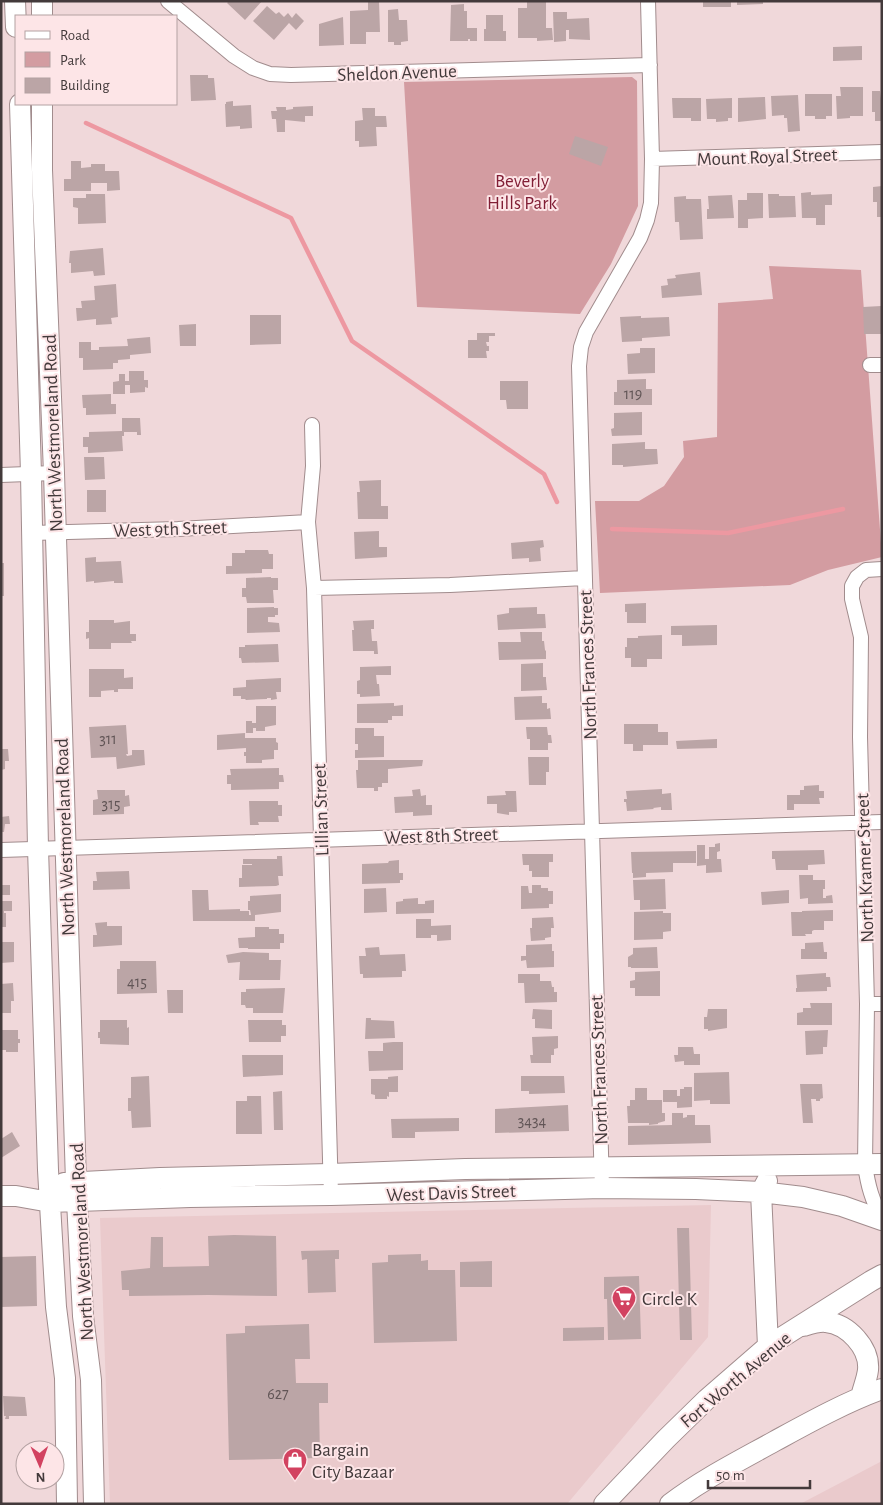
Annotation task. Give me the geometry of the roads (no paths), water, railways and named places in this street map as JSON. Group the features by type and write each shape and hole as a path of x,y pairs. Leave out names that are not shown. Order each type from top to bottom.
{"main road":[{"path":"15,1 16,15"},
{"path":"42,1 42,15"},
{"name":"North Westmoreland Road","path":"20,105 31,474 38,848 49,1193 58,1317 65,1378 67,1504"},
{"name":"North Westmoreland Road","path":"42,105 42,170 54,473 76,1192 83,1316 91,1380 94,1504"},
{"path":"768,1346 761,1192 769,1177 785,1165"},
{"name":"West Davis Street","path":"76,1192 160,1178 465,1169 874,1165"},
{"name":"West Davis Street","path":"9,1196 76,1192 190,1197 602,1188 696,1189 761,1192 804,1197 842,1206 882,1219"},
{"name":"Fort Worth Avenue","path":"604,1504 707,1399 768,1346 882,1276"},
{"path":"58,1317 83,1316"},
{"path":"799,1326 825,1322 841,1325 850,1332 864,1350 867,1360 868,1370 861,1397"},
{"path":"670,1504 712,1475 829,1412 861,1397 882,1390"}],"street":[{"name":"Sheldon Avenue","path":"168,1 234,56 253,68 270,74 650,65"},
{"name":"North Frances Street","path":"602,1188 579,375 581,347 586,332 640,238 651,203 652,159 648,1"},
{"name":"Mount Royal Street","path":"652,159 882,152"},
{"name":"Lillian Street","path":"312,425 312,466 308,522 314,588 331,1195"},
{"path":"1,475 54,473"},
{"name":"West 9th Street","path":"32,533 178,529 308,522"},
{"name":"North Kramer Street","path":"882,569 866,570 857,577 852,586 852,599 861,637 860,737 867,1004 874,1165 868,1186 873,1202 882,1219"},
{"path":"314,588 450,585 584,578"},
{"name":"West 8th Street","path":"1,850 882,822"},
{"path":"867,1004 882,1004"}],"waterway":[{"path":"86,123 291,218 352,341 544,474 557,502"},
{"path":"612,529 728,533 843,509"}],"place":[{"name":"Circle K","path":"624,1319"},
{"name":"Bargain City Bazaar","path":"295,1481"}],"park label":[{"name":"Beverly Hills Park","path":"522,191"}]}
